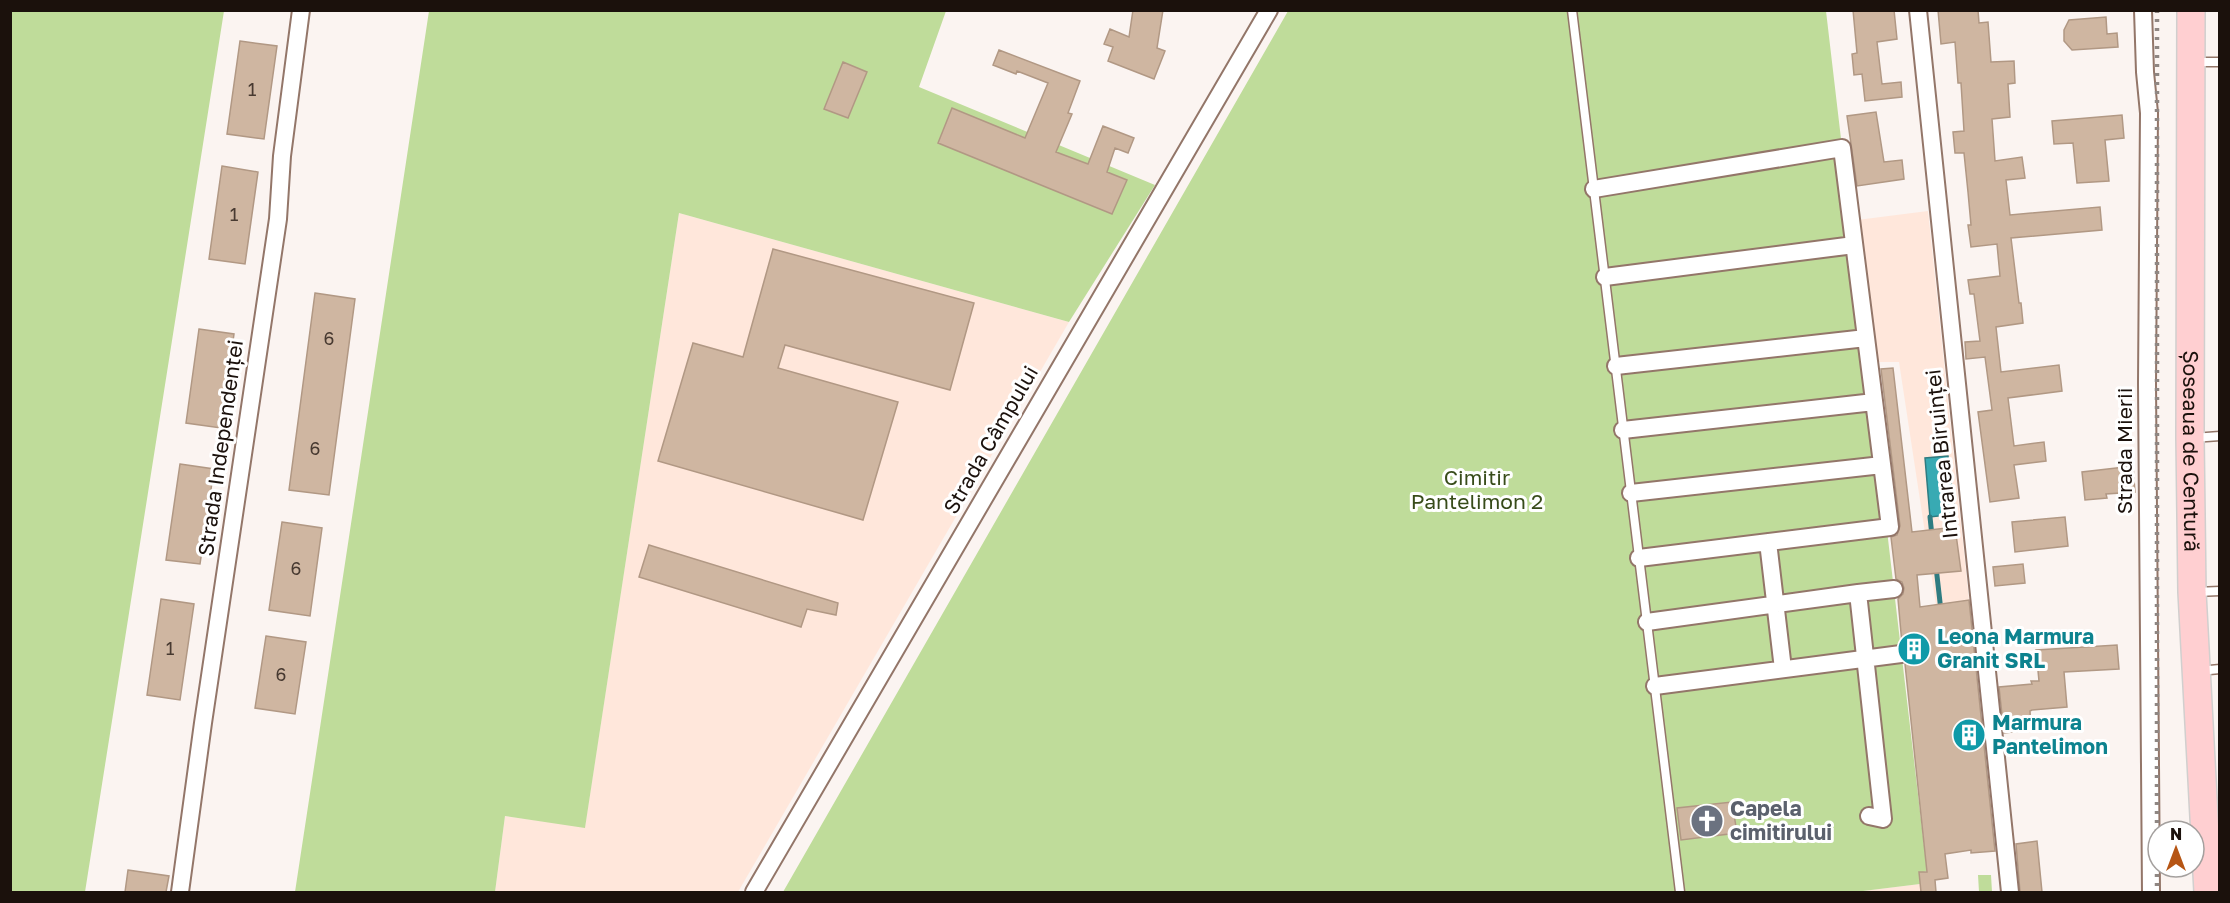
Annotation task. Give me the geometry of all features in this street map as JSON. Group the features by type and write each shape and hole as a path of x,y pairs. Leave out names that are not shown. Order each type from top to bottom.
{"main road":[{"name":"Șoseaua de Centură","path":"2191,10 2192,592 2209,670 2204,787 2212,885"},
{"path":"2204,787 2220,823"}],"street":[{"name":"Strada Independenței","path":"180,892 278,219 282,156 301,10"},
{"name":"Strada Câmpului","path":"754,892 1269,10"},
{"name":"Intrarea Biruinței","path":"1918,10 2010,892"},
{"name":"Strada Mierii","path":"2144,10 2145,72 2149,113 2147,396 2151,892"},
{"path":"1594,189 1842,147 1890,527 1639,558"},
{"path":"1605,277 1854,245"},
{"path":"1616,366 1866,338"},
{"path":"1623,430 1874,402"},
{"path":"1631,493 1882,465"},
{"path":"1768,542 1783,669"},
{"path":"1647,622 1894,589"},
{"path":"1858,593 1882,819 1869,816"},
{"path":"1655,686 1901,654"}],"lane":[{"path":"1572,10 1680,892"},
{"path":"2190,62 2220,62"},
{"path":"2190,438 2220,436"},
{"path":"2192,592 2220,591"}],"shaded area":[{"path":"1928,211 1969,600 1936,605 1899,362 1873,362 1857,220"},
{"path":"679,213 1069,322 738,892 495,892 505,816 585,827"},
{"path":"1920,884 1921,892 1854,892"}],"green space":[{"path":"10,11 224,11 85,892 11,892"},
{"path":"429,11 946,11 919,87 1155,185 1069,322 679,213 585,828 505,816 495,892 295,892"},
{"name":"Cimitir Pantelimon 2","path":"1288,11 1826,11 1927,871 1919,873 1920,884 1855,892 783,892"},
{"path":"1978,875 1991,875 1992,892 1979,892"}],"water":[{"path":"1948,456 1955,514 1930,517 1925,458"}],"building":[{"path":"1133,10 1163,10 1157,48 1165,51 1154,79 1108,61 1113,47 1104,44 1110,29 1129,37"},
{"path":"1853,10 1894,10 1897,39 1877,42 1882,84 1901,82 1902,97 1865,101 1862,74 1854,75 1852,54 1857,53"},
{"path":"1938,10 1978,10 1979,23 1988,22 1991,62 2014,61 2015,83 2008,84 2010,117 1992,119 1995,161 2022,157 2025,178 2006,180 2010,215 2100,207 2102,230 2011,238 2023,323 1996,327 2001,372 2059,365 2062,391 2008,398 2014,446 2044,442 2046,461 2014,465 2019,498 1990,502 1978,412 1992,410 1985,357 1966,359 1965,342 1980,341 1974,294 1970,294 1968,280 2000,276 1997,244 1971,247 1964,153 1955,153 1953,132 1964,131 1961,83 1958,83 1955,42 1941,44"},
{"path":"2106,17 2107,34 2117,33 2118,47 2072,50 2064,41 2064,30 2069,20"},
{"path":"240,41 277,46 264,139 227,134"},
{"path":"999,50 1080,81 1068,113 1072,114 1056,152 1088,164 1103,126 1134,138 1128,153 1115,148 1107,172 1127,180 1112,214 938,143 952,108 1025,138 1048,83 993,65"},
{"path":"843,62 867,72 848,118 824,109"},
{"path":"1876,112 1884,162 1902,160 1904,179 1857,186 1847,116"},
{"path":"2122,115 2124,138 2105,140 2109,181 2077,183 2073,143 2054,144 2052,121"},
{"path":"222,166 258,172 245,264 209,259"},
{"path":"773,249 974,303 950,390 785,345 778,368 898,402 863,520 658,461 693,343 743,357"},
{"path":"315,293 355,299 329,495 289,490"},
{"path":"199,329 234,334 221,428 186,423"},
{"path":"1893,368 1912,532 1955,527 1961,571 1917,575 1920,607 1969,600 1995,851 1971,853 1971,850 1945,854 1948,878 1935,880 1936,892 1921,892 1919,872 1927,872 1905,664 1910,659 1911,653 1909,647 1902,644 1898,599 1903,594 1904,588 1902,582 1896,579 1891,537 1897,535 1900,526 1881,369"},
{"path":"180,464 214,469 200,564 166,560"},
{"path":"2133,466 2135,492 2106,494 2107,498 2085,500 2082,472"},
{"path":"2065,517 2068,546 2015,552 2012,522"},
{"path":"282,522 322,528 310,616 269,610"},
{"path":"649,545 838,603 836,615 807,609 801,627 639,577"},
{"path":"2023,564 2025,583 1995,586 1993,567"},
{"path":"161,599 194,604 180,700 147,695"},
{"path":"266,636 306,642 295,714 255,708"},
{"path":"2117,645 2119,669 2064,672 2067,707 2032,710 2030,711 2031,730 2004,733 1999,687 2032,684 2031,681 2039,681 2036,650"},
{"name":"Capela cimitirului","path":"1732,802 1737,833 1681,840 1677,808"},
{"path":"2037,841 2042,892 2020,892 2016,844"},
{"path":"128,870 169,876 166,892 125,892"}],"waterway":[{"path":"1930,517 1932,536"},
{"path":"1936,567 1941,611"}],"railway":[{"path":"2157,10 2157,892"}],"place":[{"name":"Leona Marmura Granit SRL","path":"1914,649"},
{"name":"Marmura Pantelimon","path":"1969,735"},
{"name":"Capela cimitirului","path":"1707,821"}]}
